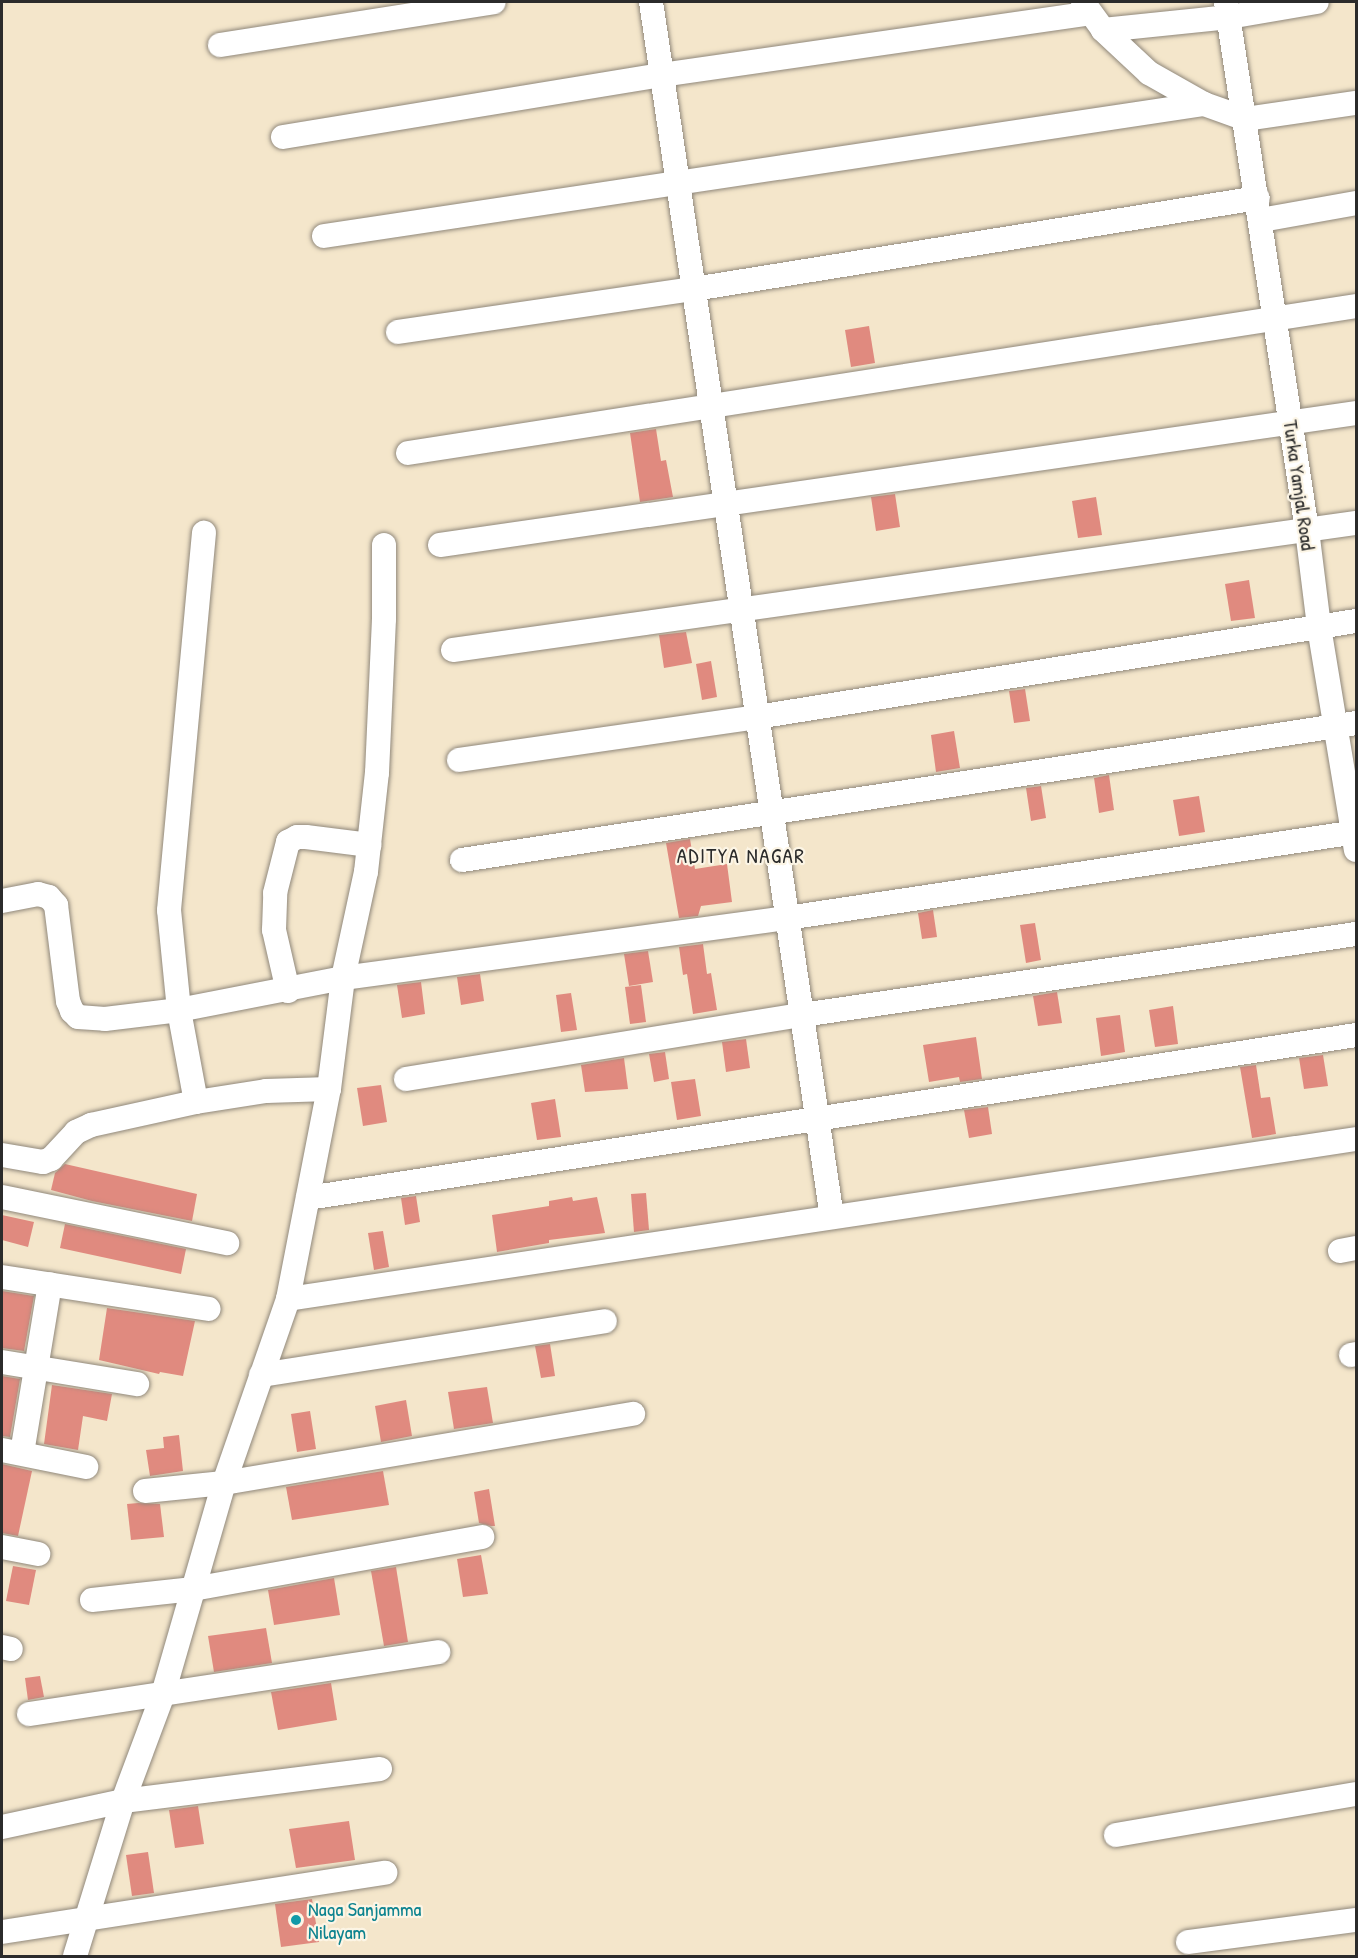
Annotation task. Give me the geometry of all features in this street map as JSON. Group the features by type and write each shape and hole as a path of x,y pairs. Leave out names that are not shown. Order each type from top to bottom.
{"street":[{"path":"220,45 494,2"},
{"path":"651,2 832,1218"},
{"path":"283,136 662,75 1092,15 1228,9 1317,2"},
{"name":"Turka Yamjal Road","path":"1228,9 1307,530 1319,627 1346,724 1356,838"},
{"path":"1092,15 1149,73 1175,90 1204,104 1246,119 1356,103"},
{"path":"324,236 1204,104"},
{"path":"398,332 1259,209 1356,204"},
{"path":"408,453 1276,321 1356,306"},
{"path":"440,545 725,502 1356,413"},
{"path":"453,650 1356,523"},
{"path":"196,1102 179,1010 169,910 204,532"},
{"path":"75,1956 123,1801 163,1694 224,1484 288,1299 329,1089 343,978 363,890 369,844 377,773 384,619 384,545"},
{"path":"459,760 757,717 1356,621"},
{"path":"462,860 1346,724"},
{"path":"288,991 274,930 275,893 288,842 297,837 306,837 369,844"},
{"path":"2,901 38,894 50,897 56,905 68,1001 78,1017 105,1019 179,1010 288,991 343,978 1356,838"},
{"path":"406,1080 802,1015 1356,934"},
{"path":"308,1198 817,1117 1356,1035"},
{"path":"2,1155 43,1162 51,1159 76,1132 91,1125 196,1102 266,1091 329,1089"},
{"path":"288,1299 1356,1139"},
{"path":"2,1197 227,1243"},
{"path":"2,1277 209,1309"},
{"path":"50,1284 36,1367 12,1451 87,1467"},
{"path":"261,1375 606,1321"},
{"path":"2,1362 136,1383"},
{"path":"145,1491 224,1484 633,1414"},
{"path":"92,1600 193,1588 482,1538"},
{"path":"2,1547 38,1554"},
{"path":"29,1714 438,1652"},
{"path":"2,1827 123,1801 380,1769"},
{"path":"1116,1834 1356,1794"},
{"path":"2,1932 385,1873"},
{"path":"1188,1942 1356,1920"}],"building":[{"path":"869,326 875,363 851,367 845,330"},
{"path":"656,429 661,461 666,460 673,497 640,502 630,433"},
{"path":"895,494 900,527 876,531 871,497"},
{"path":"1096,497 1102,535 1078,538 1072,501"},
{"path":"1249,580 1255,618 1231,621 1225,584"},
{"path":"686,632 692,663 664,668 659,635"},
{"path":"711,661 717,697 702,700 696,664"},
{"path":"1025,689 1030,721 1014,723 1009,691"},
{"path":"954,731 960,768 936,772 931,735"},
{"path":"1109,775 1114,810 1099,813 1094,778"},
{"path":"1041,786 1046,818 1031,821 1026,788"},
{"path":"1199,796 1205,832 1179,836 1173,800"},
{"path":"690,839 695,869 727,864 732,902 701,906 698,916 679,918 666,843"},
{"path":"933,910 937,937 922,939 918,913"},
{"path":"1035,923 1041,960 1026,963 1020,925"},
{"path":"703,944 707,974 711,973 717,1010 693,1014 687,974 683,975 679,947"},
{"path":"648,951 653,982 629,986 624,954"},
{"path":"480,974 484,1001 461,1005 457,977"},
{"path":"421,982 425,1014 402,1018 397,985"},
{"path":"641,985 646,1022 630,1024 625,987"},
{"path":"1057,992 1062,1023 1038,1026 1033,996"},
{"path":"571,993 577,1030 561,1032 556,995"},
{"path":"1173,1006 1178,1044 1155,1047 1149,1010"},
{"path":"1120,1015 1125,1052 1101,1056 1096,1018"},
{"path":"976,1037 982,1079 960,1082 959,1077 929,1082 923,1045"},
{"path":"746,1039 750,1068 726,1072 722,1042"},
{"path":"665,1052 669,1079 654,1082 649,1054"},
{"path":"1323,1055 1328,1086 1304,1089 1299,1058"},
{"path":"624,1058 628,1089 585,1092 581,1065"},
{"path":"1256,1065 1261,1098 1270,1097 1276,1134 1252,1138 1240,1067"},
{"path":"695,1079 701,1116 677,1120 671,1082"},
{"path":"381,1085 387,1122 363,1126 357,1088"},
{"path":"555,1099 561,1137 537,1140 531,1103"},
{"path":"988,1107 992,1134 969,1138 964,1110"},
{"path":"65,1164 197,1194 192,1221 92,1201 51,1190 55,1173"},
{"path":"646,1193 649,1230 634,1232 631,1194"},
{"path":"416,1196 420,1222 405,1225 401,1198"},
{"path":"572,1197 573,1201 597,1197 605,1233 549,1240 549,1243 497,1252 492,1215 549,1206 549,1201"},
{"path":"2,1215 34,1222 28,1247 2,1240"},
{"path":"65,1224 186,1249 181,1274 60,1248"},
{"path":"383,1231 389,1267 374,1270 368,1233"},
{"path":"2,1291 34,1296 24,1351 2,1348"},
{"path":"107,1308 195,1321 183,1376 160,1372 159,1374 99,1360"},
{"path":"550,1344 555,1376 541,1378 535,1346"},
{"path":"2,1376 20,1379 10,1437 2,1436"},
{"path":"52,1385 112,1394 107,1421 83,1416 78,1450 44,1444"},
{"path":"487,1387 493,1423 454,1429 448,1392"},
{"path":"406,1400 412,1436 381,1442 375,1406"},
{"path":"310,1411 316,1449 297,1452 291,1414"},
{"path":"179,1435 183,1471 150,1476 146,1450 164,1448 163,1437"},
{"path":"2,1464 32,1471 18,1536 2,1533"},
{"path":"383,1471 389,1505 292,1520 286,1487"},
{"path":"489,1489 495,1526 479,1523 474,1492"},
{"path":"127,1504 160,1504 164,1537 131,1540"},
{"path":"481,1555 488,1594 463,1597 457,1559"},
{"path":"13,1566 36,1570 29,1605 6,1601"},
{"path":"396,1567 408,1642 384,1646 371,1571"},
{"path":"334,1578 340,1615 274,1625 268,1590"},
{"path":"266,1628 272,1663 214,1672 208,1636"},
{"path":"40,1676 44,1697 28,1700 25,1678"},
{"path":"331,1683 337,1720 278,1730 271,1692"},
{"path":"198,1806 204,1844 175,1848 169,1810"},
{"path":"349,1821 355,1860 296,1868 289,1829"},
{"path":"148,1852 154,1893 132,1896 126,1855"},
{"name":"Naga Sanjamma Nilayam","path":"312,1899 319,1942 281,1947 275,1904"}],"place":[{"name":"Naga Sanjamma Nilayam","path":"296,1920"}],"district":[{"name":"ADITYA NAGAR","path":"741,856"}]}
